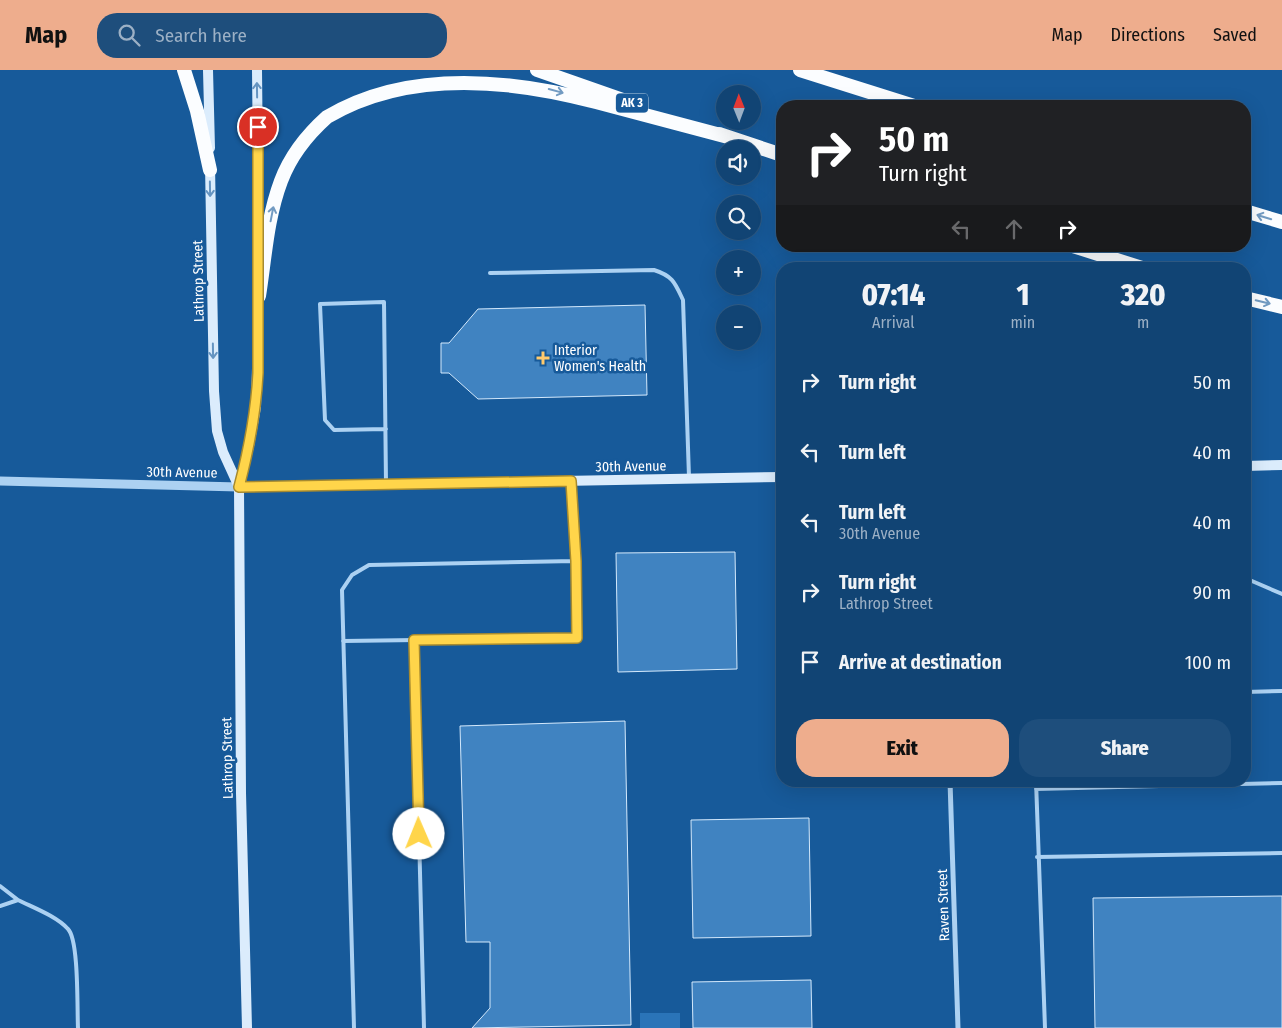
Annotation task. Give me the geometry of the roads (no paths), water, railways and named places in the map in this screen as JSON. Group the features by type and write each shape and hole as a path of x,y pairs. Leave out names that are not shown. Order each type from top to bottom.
{"highway":[{"path":"184,70 197,111 210,170"},
{"name":"AK 3","path":"537,70 776,153"},
{"path":"800,70 895,100"},
{"path":"808,70 866,91"},
{"path":"259,296 274,202 281,180 292,159 306,139 340,105 362,91 385,82 413,76 481,75 526,83 728,137"},
{"path":"1251,213 1282,222"},
{"path":"1092,252 1123,262"},
{"path":"1251,299 1282,307"}],"main road":[{"name":"Lathrop Street","path":"208,70 214,391 217,431 223,452 239,487"},
{"name":"Lathrop Street","path":"247,1028 241,793 239,487 250,446 256,407 259,296 257,70"},
{"path":"1251,466 1282,465"},
{"name":"30th Avenue","path":"239,487 776,477"}],"street":[{"name":"30th Avenue","path":"0,481 239,487"},
{"name":"Raven Street","path":"950,787 958,1028"}],"lane":[{"path":"490,273 654,270 667,274 683,300 689,479"},
{"path":"386,429 334,430 325,420 320,304 384,302 386,429 386,484"},
{"path":"343,641 577,638 576,561 571,481"},
{"path":"354,1028 342,590 352,575 369,565 576,561"},
{"path":"1251,581 1282,594"},
{"path":"414,640 424,1028"},
{"path":"1251,692 1282,691"},
{"path":"1251,784 1282,783"},
{"path":"1045,1028 1037,857 1036,789 1118,787"},
{"path":"1037,857 1282,853"},
{"path":"0,886 18,900 63,924 70,931 75,952 78,1028"},
{"path":"0,906 18,900"}],"place":[{"name":"Interior Women's Health","path":"543,358"}]}
